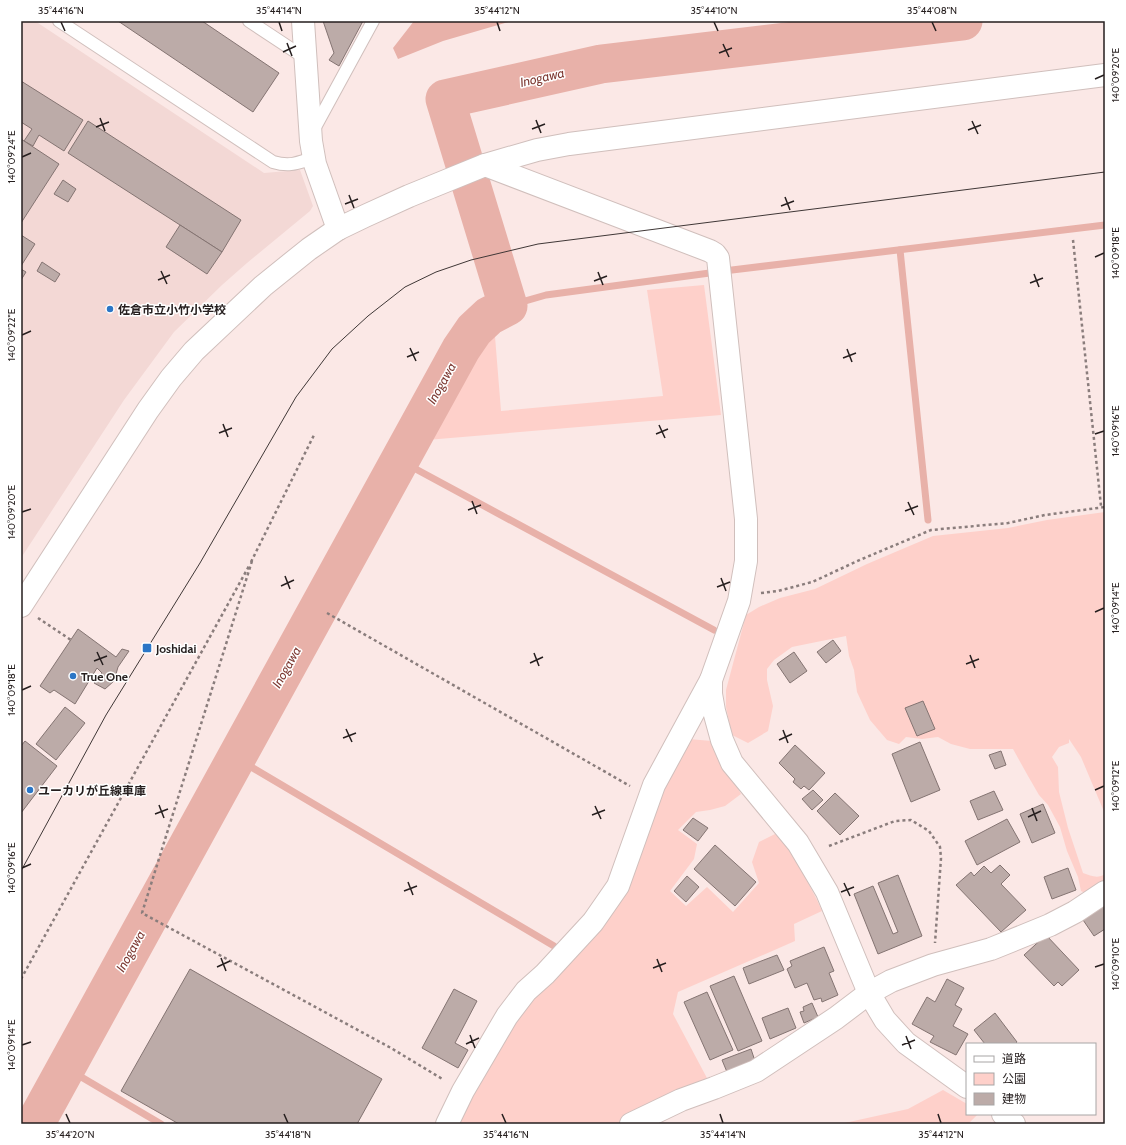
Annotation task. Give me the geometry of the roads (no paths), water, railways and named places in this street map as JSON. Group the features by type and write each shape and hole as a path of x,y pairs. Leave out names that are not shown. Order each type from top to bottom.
{"street":[{"path":"303,21 310,135 313,158 338,229"},
{"path":"29,612 148,410 171,378 194,351 247,300 310,249 338,229 409,196 485,165 537,150 569,144 1105,75"},
{"path":"448,1124 463,1091 507,1016 526,991 545,974 588,928 606,906 618,886 654,785 711,680 739,601 746,561 746,519 718,258 710,251 485,165"},
{"path":"711,680 711,694 714,711 722,740 732,762 798,843 827,892 869,993 885,1020 906,1042 966,1086"},
{"path":"631,1124 681,1100 756,1071 836,1018 869,993 891,981 933,965 991,949 1076,912 1105,892"},
{"path":"1004,1115 1014,1124"}],"lane":[{"path":"60,21 273,162 284,166 313,158"},
{"path":"249,21 305,58"},
{"path":"310,135 373,21"}],"waterway":[{"name":"Inogawa","path":"35,1124 461,349 474,330 489,316 508,306 445,99 601,64 963,21"},
{"path":"508,306 546,295 732,270 1105,225"},
{"path":"900,250 928,520"},
{"path":"399,460 714,630"},
{"path":"236,758 554,946"},
{"path":"66,1068 161,1124"}],"tram line":[{"path":"21,871 106,715 200,563 296,397 332,349 368,316 405,287 436,272 471,260 538,244 1105,172"}],"place":[{"name":"佐倉市立小竹小学校","path":"110,309"},
{"name":"Joshidai","path":"147,648"},
{"name":"True One","path":"73,676"},
{"name":"ユーカリが丘線車庫","path":"30,790"}]}
